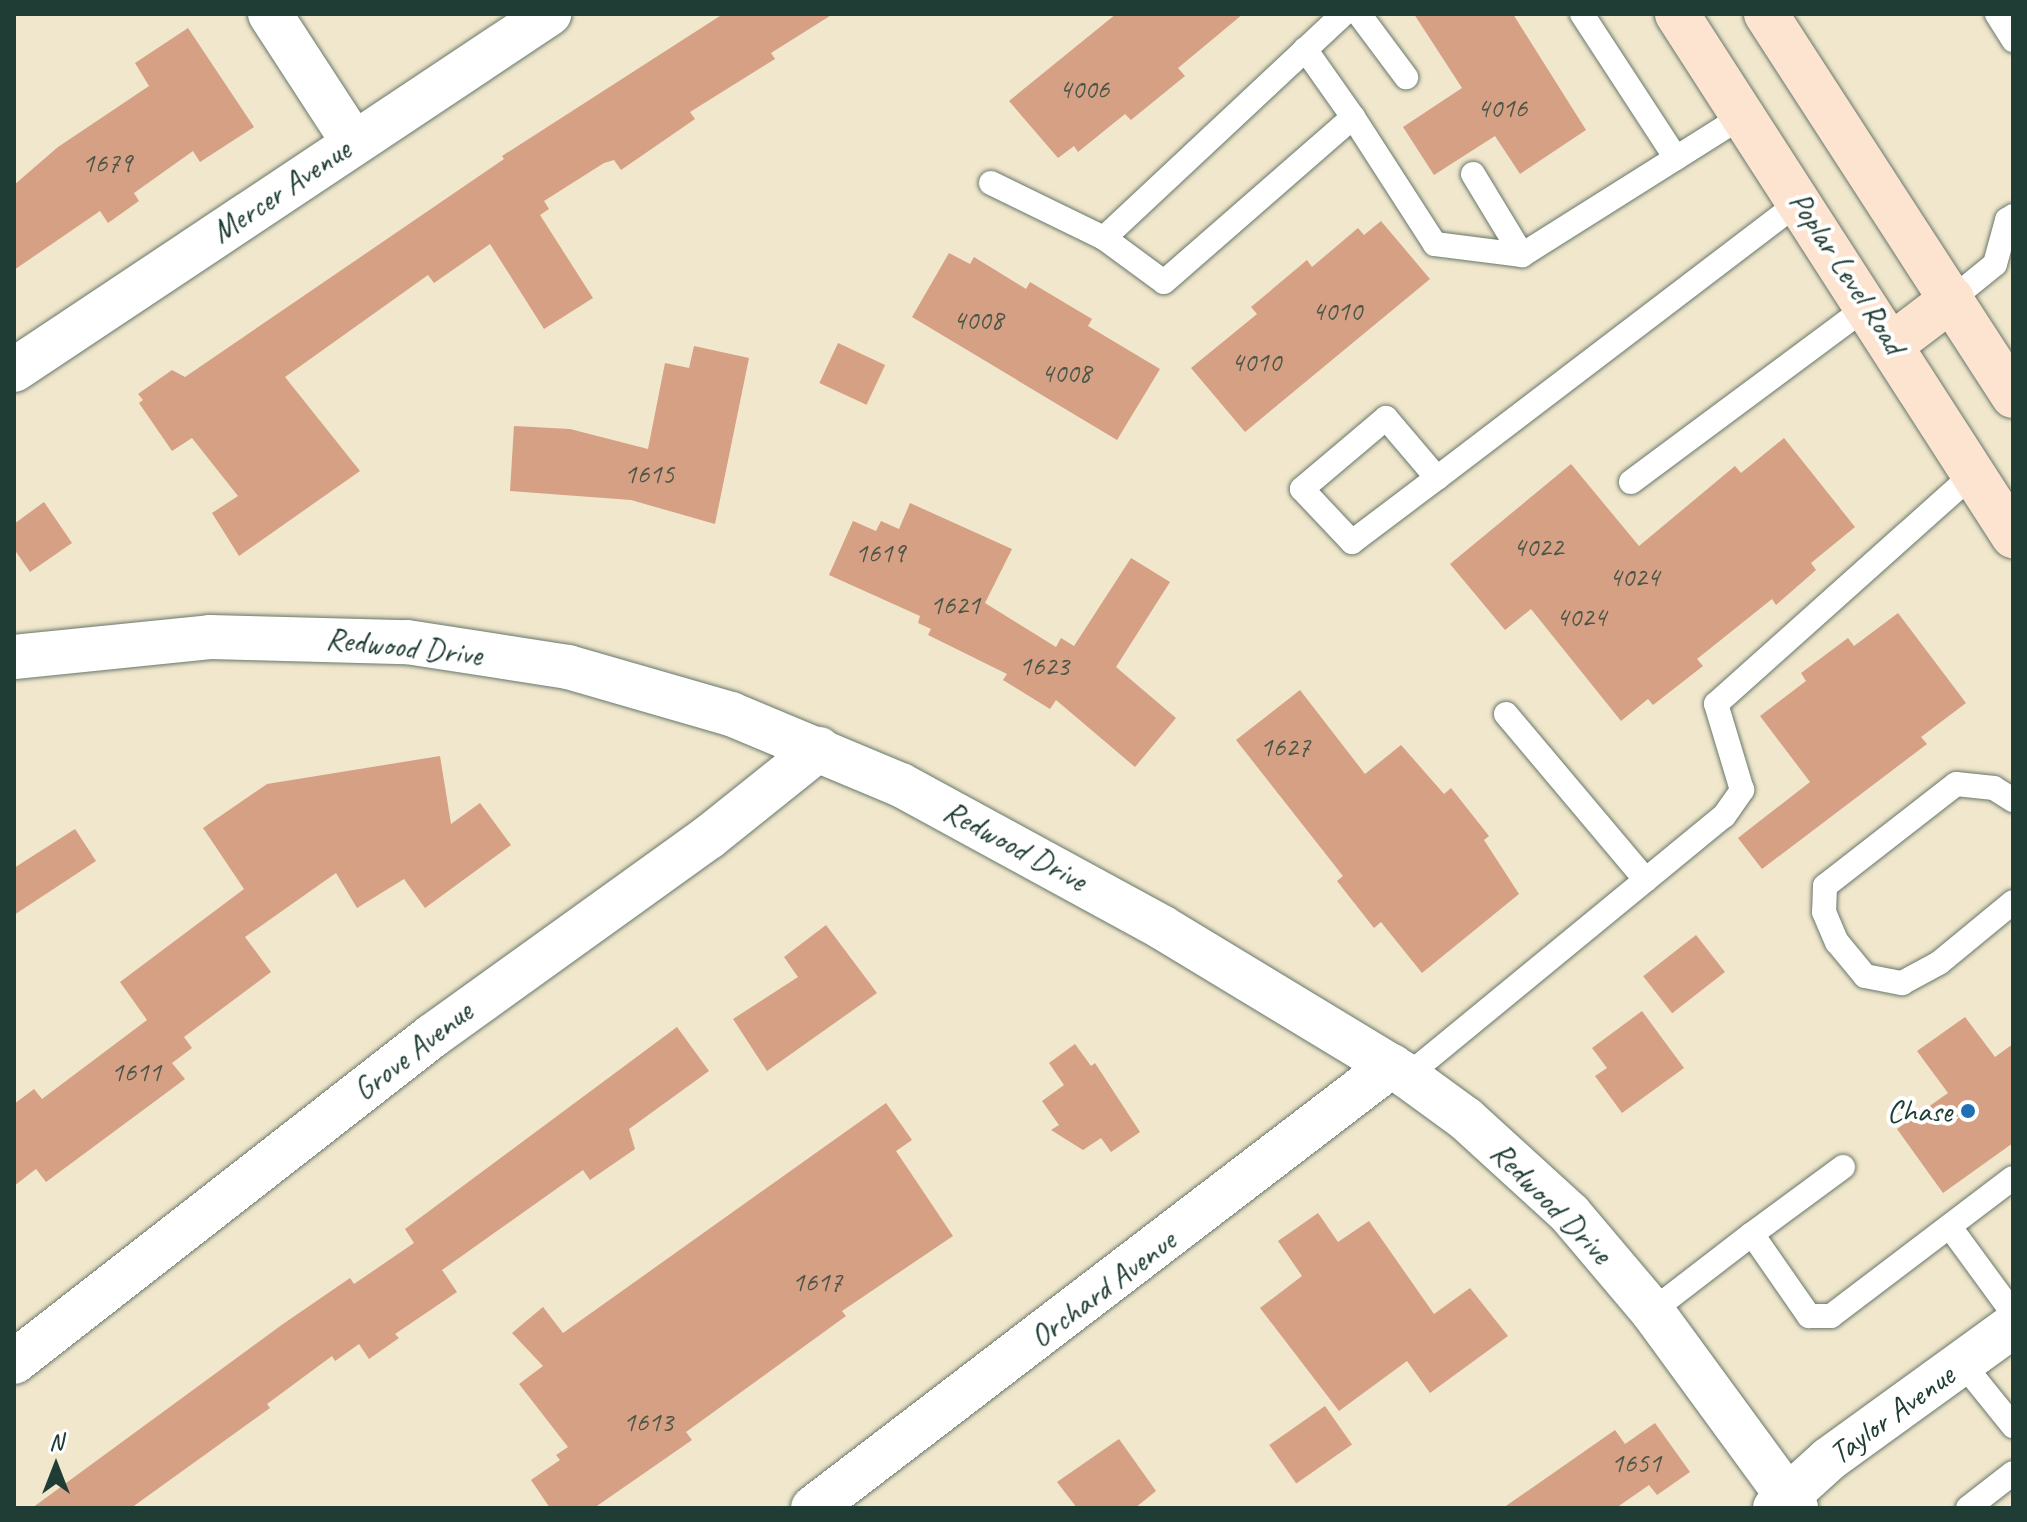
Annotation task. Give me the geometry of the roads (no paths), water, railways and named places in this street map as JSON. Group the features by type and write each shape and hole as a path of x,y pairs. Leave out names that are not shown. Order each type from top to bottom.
{"main road":[{"name":"Poplar Level Road","path":"1677,14 1894,343 2013,536"},
{"path":"1766,14 2013,396"},
{"path":"1894,343 1952,299"}],"street":[{"path":"270,14 353,142"},
{"name":"Mercer Avenue","path":"14,370 549,14"},
{"name":"Redwood Drive","path":"14,657 210,637 407,642 568,667 731,714 819,749 1012,842 1399,1071 1466,1119 1570,1214 1652,1311 1786,1504"},
{"name":"Grove Avenue","path":"14,1362 432,1036 709,837 819,749"},
{"name":"Orchard Avenue","path":"813,1508 1399,1071"},
{"name":"Taylor Avenue","path":"1786,1504 1829,1459 2013,1326"}],"lane":[{"path":"1104,238 1343,14"},
{"path":"1359,14 1406,77"},
{"path":"1582,14 1676,158"},
{"path":"1997,14 2013,40"},
{"path":"1305,49 1435,244 1522,255 1744,115"},
{"path":"991,183 1104,238 1164,282 1353,117"},
{"path":"1473,174 1522,255"},
{"path":"1437,478 1386,418 1302,489 1352,542 1437,478 1800,201"},
{"path":"1952,299 2004,265 2007,220 2013,216"},
{"path":"1631,482 1869,305"},
{"path":"1399,1071 1724,816 1742,790 1716,704 1974,473"},
{"path":"1506,714 1646,880"},
{"path":"2013,800 1994,788 1956,784 1825,886 1824,912 1837,942 1865,976 1902,983 1939,963 2013,902"},
{"path":"1652,1311 1843,1167"},
{"path":"1752,1234 1809,1316 1831,1316 2013,1178"},
{"path":"1950,1227 2013,1313"},
{"path":"1963,1364 2013,1426"},
{"path":"1968,1508 2013,1473"}],"place":[{"name":"Chase","path":"1968,1111"}]}
